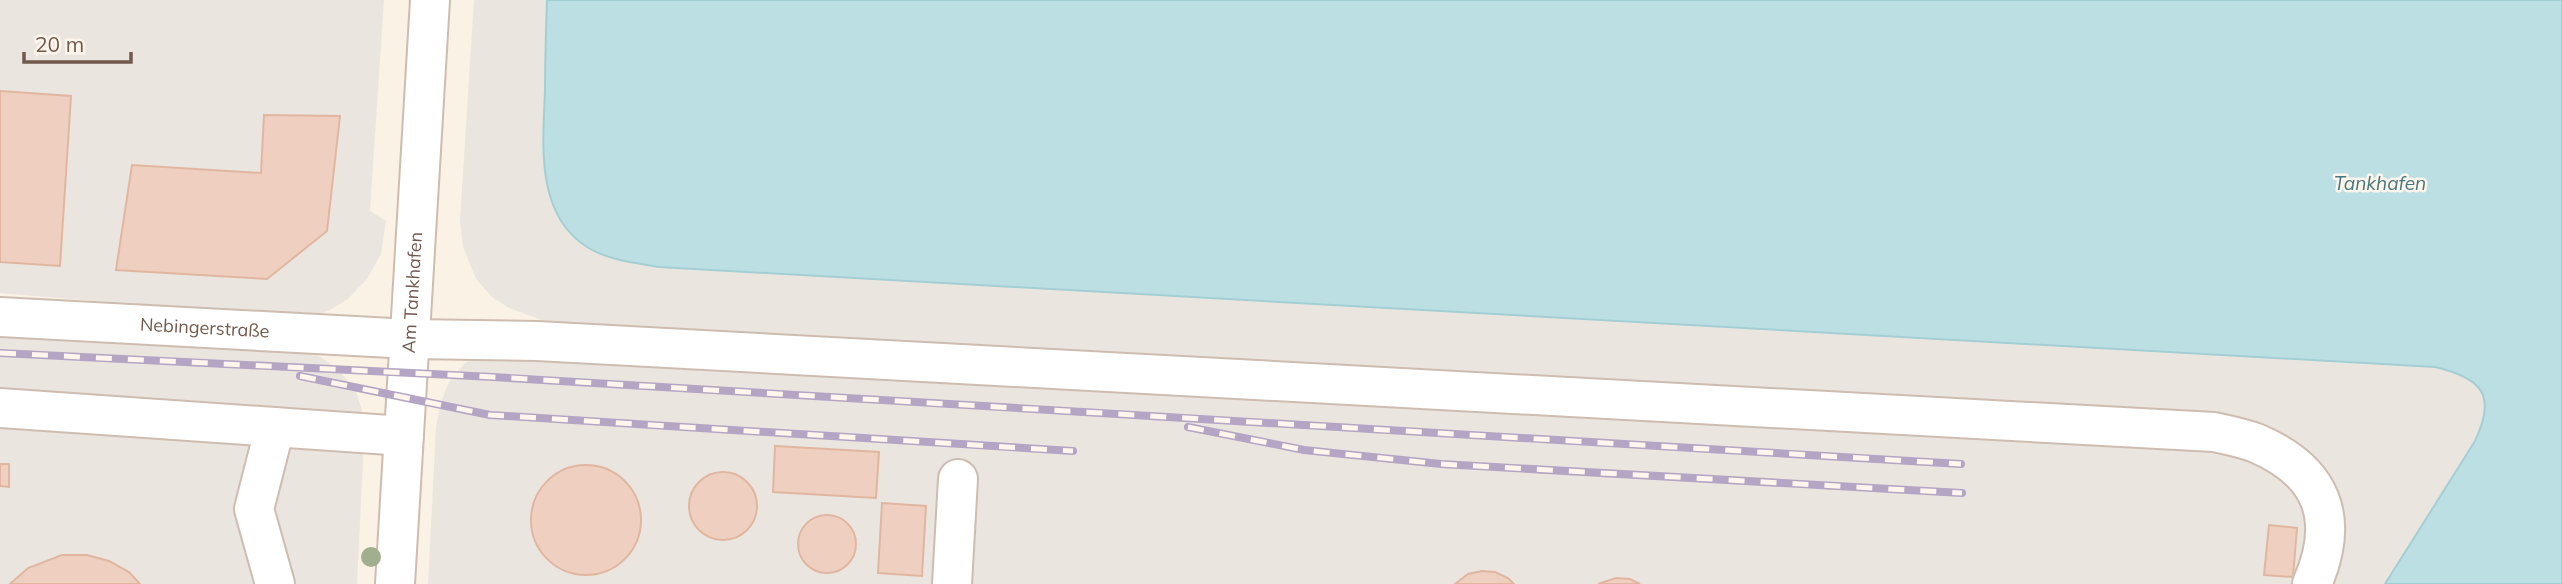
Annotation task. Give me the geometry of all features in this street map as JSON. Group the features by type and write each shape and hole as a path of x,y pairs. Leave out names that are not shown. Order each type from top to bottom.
{"street":[{"name":"Am Tankhafen","path":"395,584 430,0"},
{"name":"Nebingerstraße","path":"0,317 410,339 537,341 2214,432 2255,442 2289,460 2313,484 2323,510 2325,538 2312,584"},
{"path":"0,408 404,436"},
{"path":"275,427 254,509 275,584"},
{"path":"952,584 957,479"}],"shaded area":[{"path":"0,0 384,0 370,211 386,221 381,254 367,279 348,299 330,310 314,316 294,318 0,293"},
{"path":"474,0 547,0 543,161 564,226 588,248 624,261 659,267 2435,367 2458,373 2477,385 2486,402 2485,420 2475,441 2385,584 2323,584 2292,447 550,323 509,308 492,297 476,279 463,247 460,220"},
{"path":"0,333 296,349 319,356 337,368 356,391 365,420 357,584 0,584"},
{"path":"490,351 2222,444 2283,471 2315,529 2302,584 428,584 436,427 441,402 449,382 465,363"}],"water":[{"name":"Tankhafen","path":"547,0 2562,0 2562,584 2385,584 2475,441 2485,412 2481,391 2474,383 2451,371 2435,367 659,267 613,258 587,247 570,233 558,216 550,197 543,133"}],"building":[{"path":"0,91 71,96 60,266 0,262"},
{"path":"264,115 340,116 327,231 267,279 116,270 132,165 261,173"},
{"path":"775,446 879,452 876,498 773,492"},
{"path":"0,464 9,464 9,487 0,486"},
{"path":"586,465 607,470 625,481 636,499 641,520 636,541 625,559 607,570 586,575 565,570 547,559 536,541 531,520 536,499 547,481 565,470"},
{"path":"723,472 736,475 747,482 754,493 757,506 754,519 747,530 736,537 723,540 710,537 699,530 692,519 689,506 692,493 699,482 710,475"},
{"path":"882,503 926,506 922,576 878,573"},
{"path":"827,515 843,520 851,528 856,544 851,560 843,568 827,573 811,568 803,560 798,544 803,528 811,520"},
{"path":"2269,525 2297,528 2293,577 2264,575"},
{"path":"62,555 87,555 109,561 129,572 140,584 10,584 28,568"},
{"path":"1495,572 1514,584 1455,584 1468,574"},
{"path":"1616,578 1630,579 1640,584 1598,584"}],"railway":[{"path":"0,353 493,377 1961,464"},
{"path":"300,376 490,415 1073,451"},
{"path":"1188,427 1304,450 1441,464 1962,493"}]}
